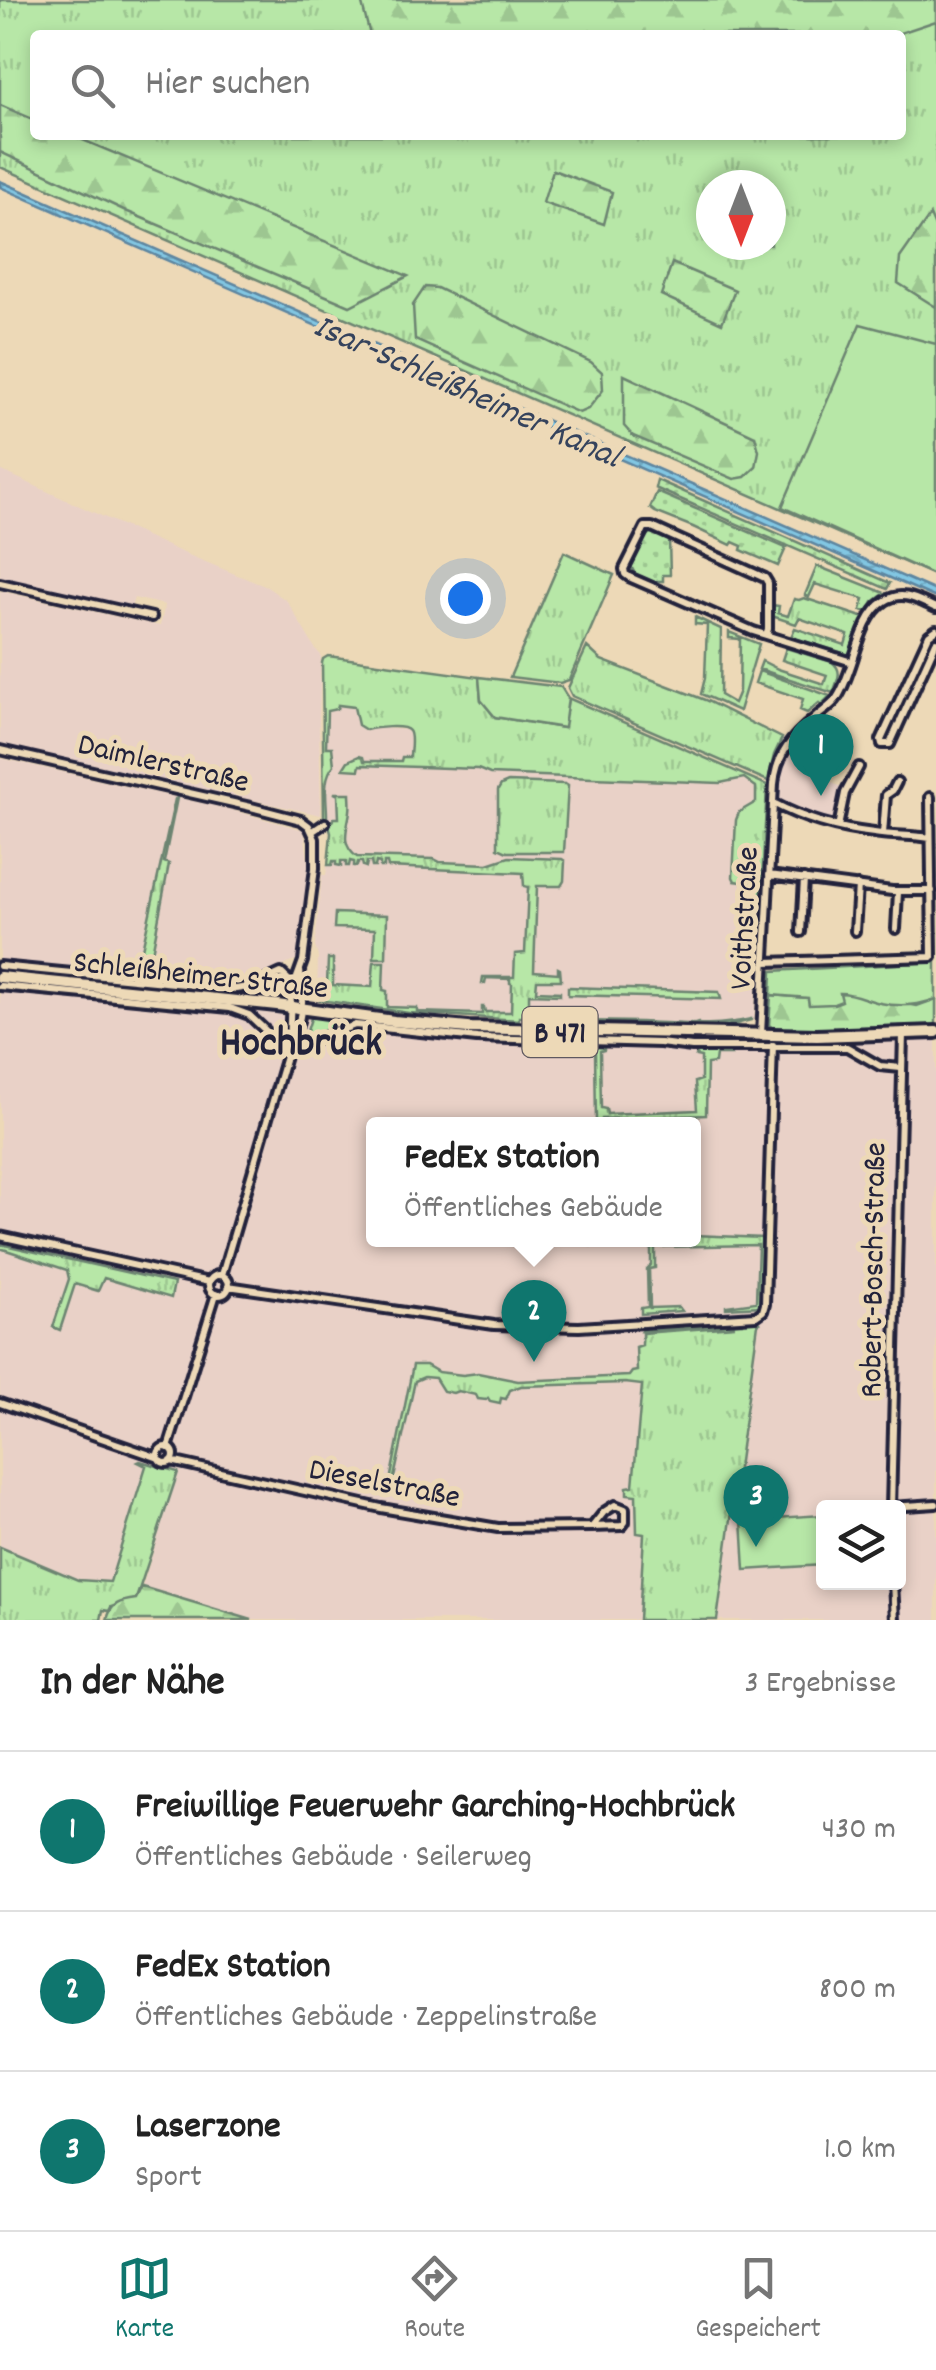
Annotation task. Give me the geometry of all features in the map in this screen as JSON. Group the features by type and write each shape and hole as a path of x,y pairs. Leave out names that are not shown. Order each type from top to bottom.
{"main road":[{"name":"Schleißheimer Straße","path":"0,977 468,1028 847,1036 936,1032"}],"street":[{"path":"766,635 765,578 645,527 625,574 766,635 852,662"},
{"path":"0,583 152,617"},
{"name":"Voithstraße","path":"761,1035 775,775 784,750 838,696 869,618 881,603 904,595 936,608"},
{"path":"936,630 930,635 882,744 890,744 936,642"},
{"name":"Daimlerstraße","path":"0,750 301,820 313,831"},
{"path":"838,828 845,794 859,767"},
{"path":"883,834 886,796 896,782"},
{"path":"766,962 932,957 930,798"},
{"path":"774,804 838,828 930,838"},
{"path":"222,1275 289,1046 315,868 313,831 324,824"},
{"path":"770,876 898,892 932,891"},
{"path":"801,932 804,879"},
{"path":"855,931 858,886"},
{"path":"896,930 898,892"},
{"name":"Schleißheimer Straße","path":"0,966 236,989 253,986 291,968 300,970"},
{"path":"296,1007 293,984 300,970"},
{"name":"Schleißheimer Straße","path":"280,973 293,984"},
{"name":"Schleißheimer Straße","path":"0,986 230,1008 250,1015 278,1042 289,1046 307,1045 356,1025 456,1037 692,1047 847,1046 880,1066 901,1068"},
{"name":"Robert-Bosch-Straße","path":"891,1500 903,1034"},
{"path":"228,1286 494,1325 579,1327 756,1316 763,1311 773,1046"},
{"path":"0,1236 209,1282"},
{"path":"222,1275 228,1286 224,1293 216,1294 209,1282 222,1275"},
{"path":"168,1448 216,1294"},
{"path":"0,1402 163,1462 171,1462 174,1455 168,1448"},
{"path":"159,1458 160,1451 168,1448"},
{"name":"Dieselstraße","path":"171,1462 475,1525 518,1529 592,1527 622,1526 625,1509 610,1507 592,1527"},
{"name":"Robert-Bosch-Straße","path":"906,1506 936,1504"},
{"path":"893,1590 894,1620"}],"shaded area":[{"path":"0,470 267,587 287,601 321,655 321,815 0,745 0,591 160,626 165,605 134,598 131,607 0,578"},
{"path":"568,698 766,785 782,738 836,754 827,780 844,789 835,825 780,806 780,789 767,786 754,1020 728,1026 529,1021 409,1013 317,999 315,946 322,875 326,875 331,833 324,820 327,710 337,705 355,707 372,727 408,730 410,763 568,769"},
{"path":"0,758 304,830 308,882 297,959 246,986 0,963"},
{"path":"0,975 452,1028 761,1036 769,1025 839,1031 936,1025 936,1620 717,1620 758,1326 642,1333 644,1535 639,1620 252,1620 142,1587 178,1472 143,1461 147,1465 110,1582 78,1580 0,1547"}],"green space":[{"path":"0,0 936,0 936,576 0,167"},
{"path":"361,0 936,0 936,21 906,31 369,30"},
{"path":"0,105 30,118 30,140 83,140 408,276 350,306 128,212 0,152"},
{"path":"553,170 612,192 604,224 543,203"},
{"path":"930,215 936,229 936,307 898,283 900,258"},
{"path":"672,263 735,290 722,323 661,295"},
{"path":"425,287 437,288 591,362 602,372 603,390 588,409 579,413 415,340 413,305"},
{"path":"860,324 936,344 936,576 782,507"},
{"path":"624,375 755,436 759,451 756,467 745,477 734,479 633,436 624,426"},
{"path":"657,480 890,583 887,589 655,488"},
{"path":"657,492 786,548 778,566 741,550 742,546 733,542 731,545 655,512 650,508"},
{"path":"653,532 669,539 670,575 663,575 663,581 656,583 635,574 631,566 644,536"},
{"path":"564,552 614,575 569,680 560,683 510,677"},
{"path":"817,566 885,593 868,612 861,610 864,599 815,584 809,597 805,595"},
{"path":"804,598 868,619 853,656 791,637 795,628 845,645 848,635 799,618 796,624 772,616 772,605 779,606 778,613 788,616 794,599"},
{"path":"695,617 721,629 720,695 734,703 739,691 740,639 729,638 729,632 759,644 739,711 701,694 707,625 695,624"},
{"path":"587,647 601,660 705,700 782,738 768,781 572,696 568,688"},
{"path":"786,648 836,665 838,676 833,693 759,669 762,661 824,684 827,675 782,660"},
{"path":"328,656 479,677 481,700 495,717 563,728 568,698 767,785 761,905 754,904 755,870 750,870 750,883 735,881 733,877 736,820 739,812 756,802 756,787 744,778 720,783 490,774 478,769 360,765 359,770 343,769 348,761 359,756 364,761 401,761 402,757 410,757 411,736 401,728 366,730 358,725 354,707 338,705 337,709 327,711 326,747 332,747 334,765 327,782 324,820 322,663"},
{"path":"759,671 830,696 807,713 800,710 803,699 755,683"},
{"path":"479,677 561,687 568,698 564,728 495,717 481,700"},
{"path":"508,782 568,786 564,852 507,852 498,848 498,790"},
{"path":"334,793 350,793 346,841 357,857 488,864 509,857 565,861 561,886 537,886 534,971 558,973 558,968 561,980 537,980 536,991 560,995 529,994 529,1020 695,1024 529,1021 525,1017 519,1020 409,1013 320,1000 320,985 327,985 328,959 333,959 333,985 372,987 374,962 384,962 387,1007 482,1014 484,1007 485,1012 511,1012 510,979 486,978 482,983 483,977 514,977 515,954 525,953 528,887 524,886 523,873 388,867 387,863 380,867 376,862 375,867 371,862 366,867 362,862 354,866 350,861 349,866 346,861 341,861 341,866 336,861 328,865 329,826 334,818 339,818 338,795"},
{"path":"175,799 148,974 157,976 136,977"},
{"path":"335,913 387,915 386,958 374,958 375,929 334,928"},
{"path":"936,962 936,999 922,1003 887,1004 840,993 842,1001 809,1005 808,998 771,995 772,971"},
{"path":"568,987 719,992 721,999 568,995"},
{"path":"839,993 917,1006 936,999 936,1025 839,1031 769,1025 771,995 808,998 809,1004"},
{"path":"312,1015 450,1031 653,1038 683,1043 450,1035 357,1023 311,1038 306,1034"},
{"path":"751,1019 728,1026 699,1024 723,1023"},
{"path":"598,1045 604,1048 600,1051 601,1108 607,1114 697,1110 695,1082 701,1080 701,1057 697,1053 729,1051 731,1055 716,1055 715,1063 707,1064 706,1115 596,1117"},
{"path":"701,1235 763,1238 761,1306 726,1308 756,1302 758,1245 701,1246"},
{"path":"0,1244 174,1283 171,1298 104,1278 98,1291 75,1284 60,1330 53,1327 69,1279 67,1270 0,1248"},
{"path":"651,1247 655,1247 655,1268 649,1269 650,1308 679,1307 682,1311 641,1314 641,1308 648,1307 647,1269 651,1265"},
{"path":"745,1320 760,1323 717,1620 639,1620 644,1534 637,1533 636,1495 627,1494 627,1487 633,1486 642,1385 521,1386 510,1390 500,1403 458,1391 443,1391 435,1378 424,1377 415,1381 392,1487 389,1486 413,1365 426,1365 438,1372 478,1373 518,1381 629,1376 637,1371 636,1347 642,1345 642,1333 735,1326 641,1331 644,1327"},
{"path":"140,1461 178,1472 136,1599 103,1610 101,1620 0,1620 0,1547 78,1580 110,1582 146,1466"},
{"path":"816,1515 816,1565 745,1570 742,1520"},
{"path":"142,1587 252,1620 107,1620 114,1606 136,1599"}],"water":[{"name":"Isar-Schleißheimer Kanal","path":"0,181 936,591 936,598 0,187"}],"place":[{"name":"Freiwillige Feuerwehr Garching-Hochbrück","path":"821,796"},
{"name":"FedEx Station","path":"534,1362"},
{"name":"Laserzone","path":"756,1547"}],"district":[{"name":"Hochbrück","path":"301,1039"}]}
